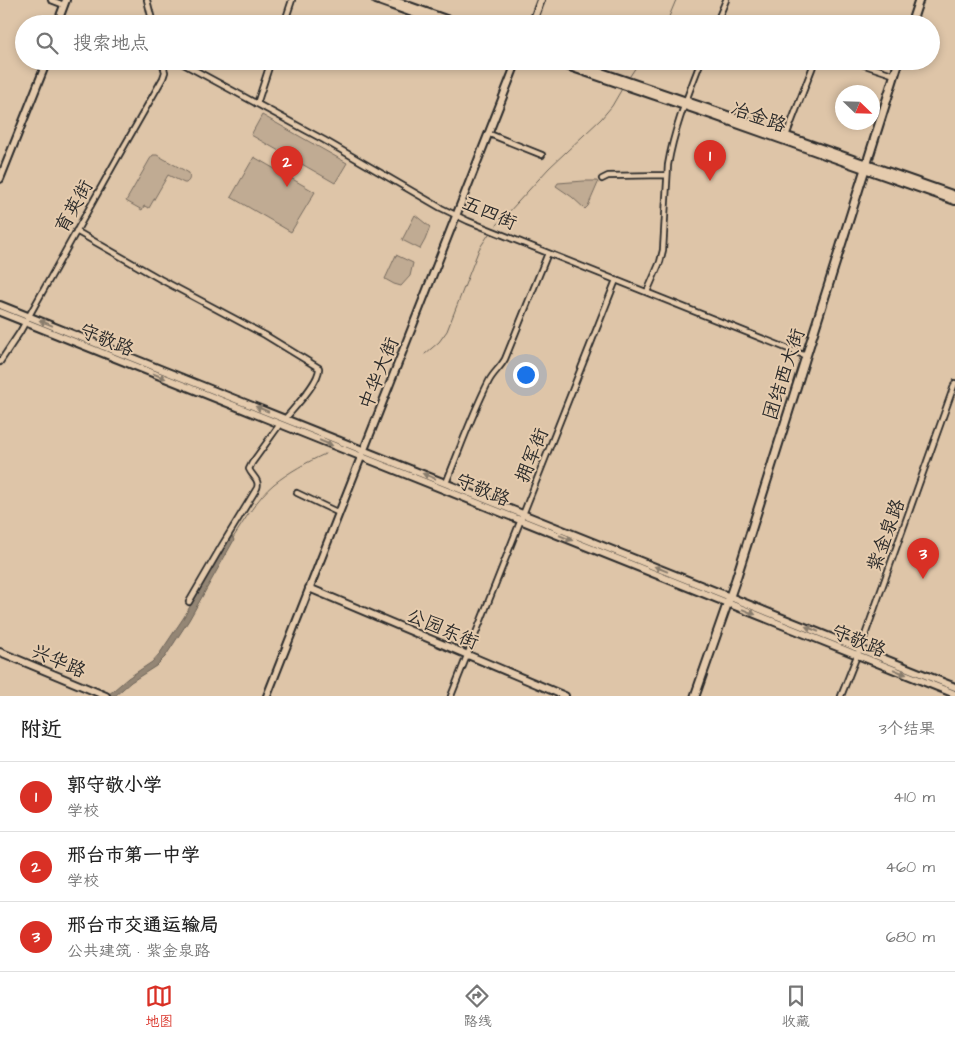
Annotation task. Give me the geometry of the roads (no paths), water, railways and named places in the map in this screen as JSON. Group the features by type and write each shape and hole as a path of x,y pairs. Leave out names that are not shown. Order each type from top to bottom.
{"main road":[{"path":"914,15 919,0"},
{"path":"919,15 924,0"},
{"name":"团结西大街","path":"700,696 868,167 896,70"},
{"name":"团结西大街","path":"694,696 731,601 806,356 901,70"}],"street":[{"path":"51,0 65,2 60,15"},
{"path":"65,15 71,0"},
{"path":"147,0 151,15"},
{"path":"287,15 292,0"},
{"path":"376,0 418,15"},
{"path":"393,0 435,15"},
{"path":"535,15 541,0"},
{"path":"540,15 546,0"},
{"path":"720,15 726,0"},
{"path":"0,168 38,70"},
{"path":"0,179 42,70"},
{"name":"育英街","path":"0,362 27,319 163,78 164,70"},
{"name":"五四街","path":"195,70 324,140 458,216 806,356"},
{"path":"257,104 268,70"},
{"name":"中华大街","path":"266,696 364,454 514,70"},
{"name":"中华大街","path":"458,216 518,70"},
{"name":"冶金路","path":"580,70 786,136 955,201"},
{"name":"冶金路","path":"594,70 868,167 955,195"},
{"path":"647,292 663,250 670,153 685,103 698,70"},
{"path":"786,136 812,70"},
{"path":"880,70 895,75"},
{"path":"492,135 542,155"},
{"path":"602,178 608,176 667,175"},
{"path":"76,231 264,335 319,368 320,371 316,380 252,463 249,469 257,480 257,488 189,602"},
{"path":"446,483 488,382 501,366 548,253"},
{"name":"拥军街","path":"451,696 616,280"},
{"name":"守敬路","path":"0,305 27,319 858,652 955,694"},
{"name":"守敬路","path":"0,312 27,319"},
{"name":"紫金泉路","path":"841,696 955,383"},
{"name":"中华大街","path":"271,696 339,513 364,454"},
{"name":"守敬路","path":"364,454 446,483 522,517"},
{"path":"296,493 339,513"},
{"name":"公园东街","path":"311,588 565,696"},
{"name":"兴华路","path":"0,652 106,696"},
{"name":"守敬路","path":"858,652 955,687"}],"waterway":[{"path":"670,15 676,0"},
{"path":"630,76 634,70"},
{"path":"497,225 549,168 601,119 612,106 623,87"},
{"path":"425,354 439,342 447,331 479,249 489,234"},
{"path":"233,538 268,489 292,471 325,454"}],"place":[{"name":"郭守敬小学","path":"710,181"},
{"name":"邢台市第一中学","path":"287,187"},
{"name":"邢台市交通运输局","path":"923,579"}]}
